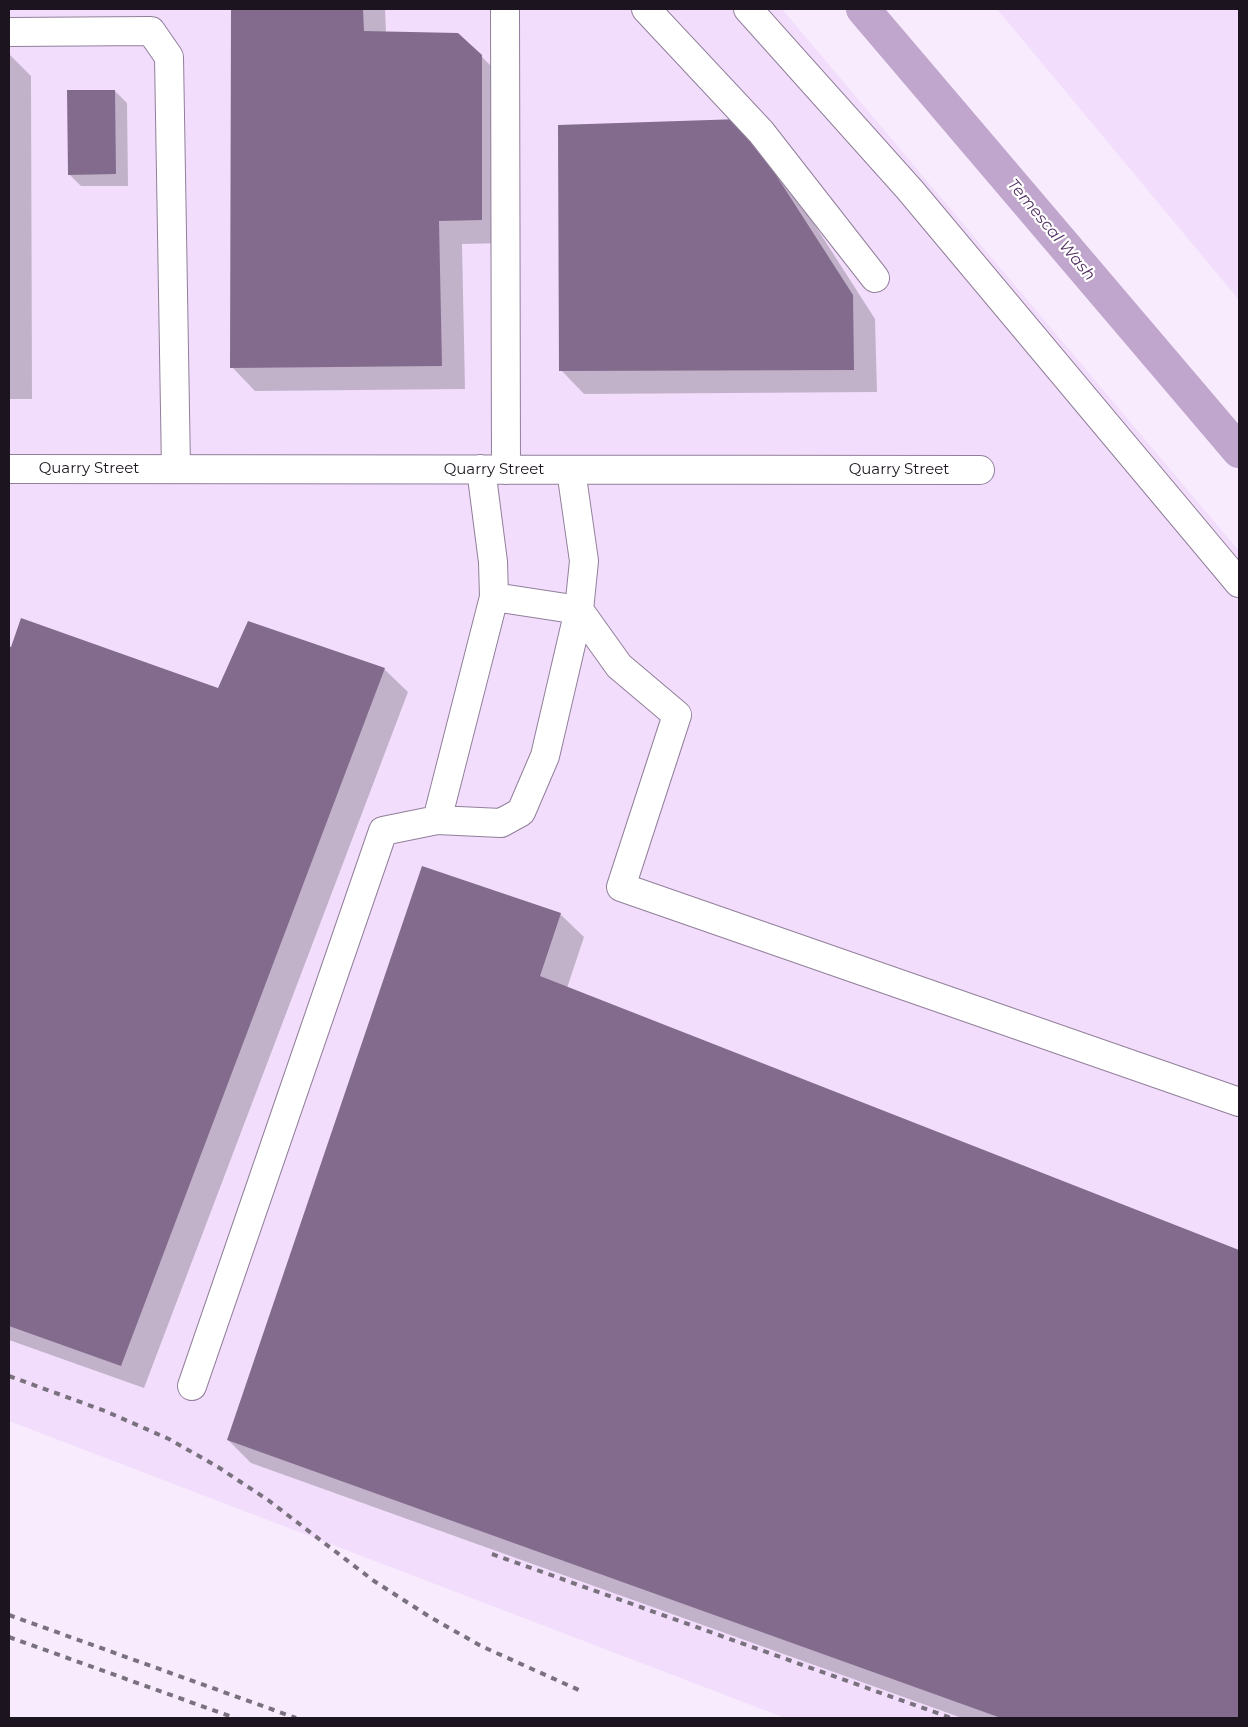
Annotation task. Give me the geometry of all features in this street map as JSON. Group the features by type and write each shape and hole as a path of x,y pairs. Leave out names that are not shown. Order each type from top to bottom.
{"street":[{"path":"437,820 494,597 494,470 505,9"},
{"path":"646,9 761,132 875,278"},
{"path":"748,9 910,190 1239,583"},
{"path":"9,32 151,31 169,57 176,469"},
{"name":"Quarry Street","path":"9,469 980,470"},
{"path":"192,1386 383,830 437,820 501,823 521,812 545,756 579,610 584,561 571,470"},
{"path":"494,597 579,610 619,666 678,715 621,887 1239,1102"}],"shaded area":[{"path":"9,9 782,9 1239,551 1239,1718 785,1718 9,1421"},
{"path":"997,9 1239,9 1239,300"}],"building":[{"path":"231,9 363,9 364,31 458,33 482,55 482,220 439,221 442,366 230,368"},
{"path":"67,90 115,90 116,174 68,175"},
{"path":"740,119 853,295 854,370 559,371 558,125"},
{"path":"21,618 218,688 248,621 385,668 121,1366 9,1326 9,646 11,647"},
{"path":"422,866 561,913 540,976 1239,1250 1239,1718 1001,1718 227,1440"}],"waterway":[{"name":"Temescal Wash","path":"863,9 1239,451"}],"railway":[{"path":"9,1376 105,1411 169,1439 218,1467 268,1500 374,1581 430,1617 481,1646 581,1691"},
{"path":"492,1554 951,1718"},
{"path":"9,1615 296,1718"},
{"path":"9,1637 235,1718"}]}
